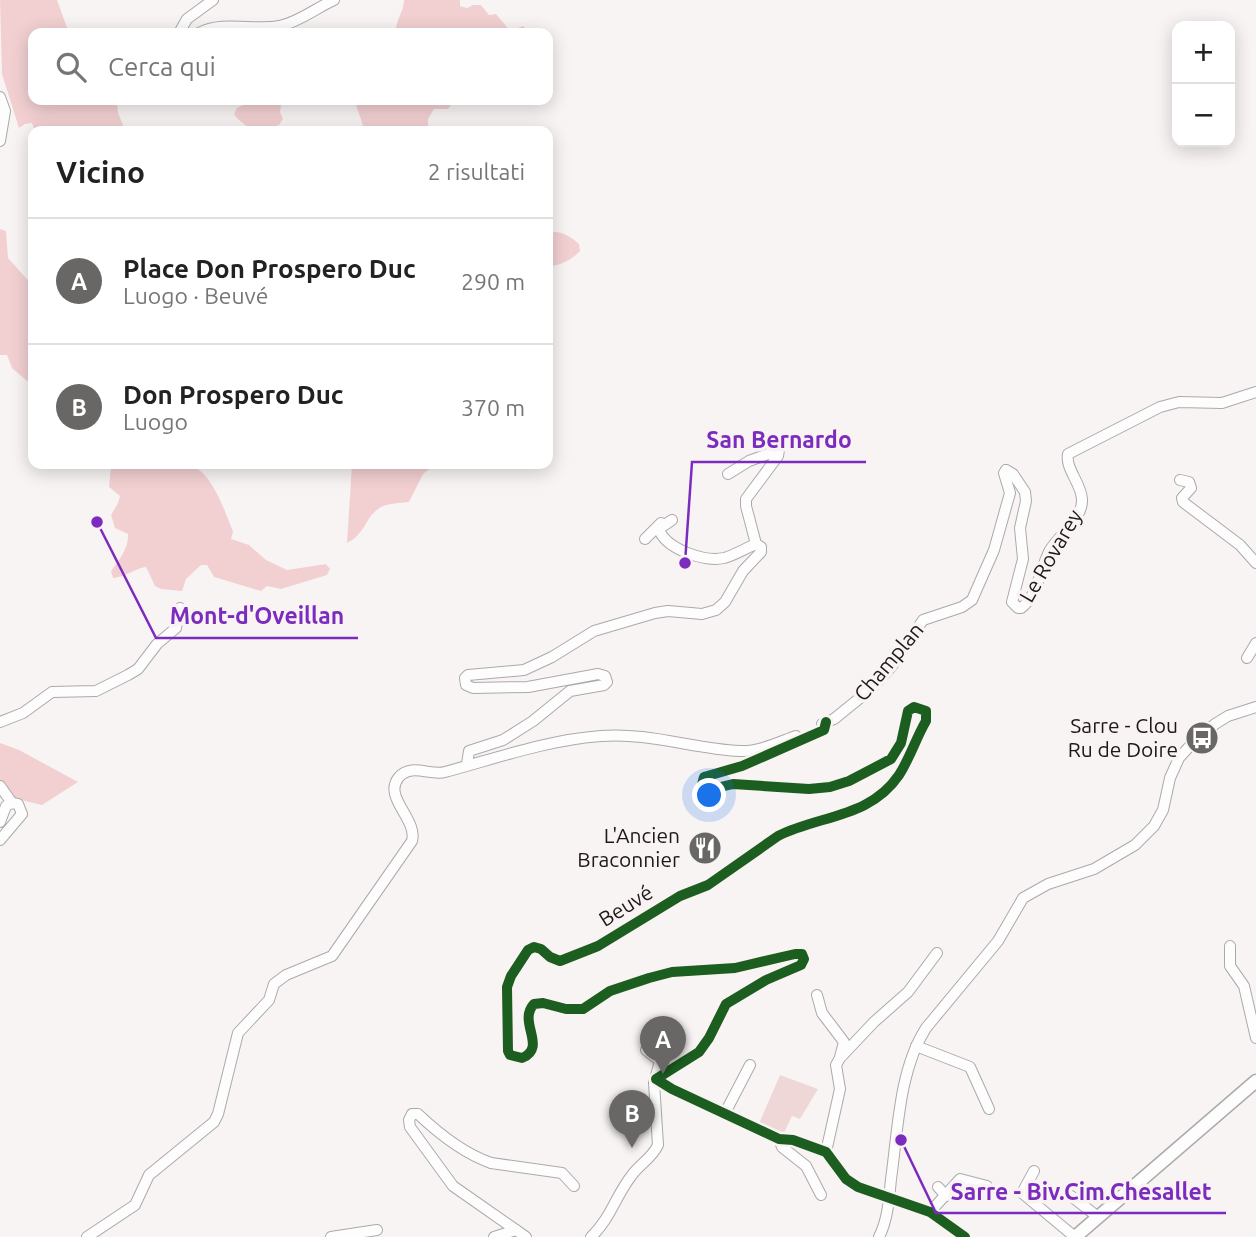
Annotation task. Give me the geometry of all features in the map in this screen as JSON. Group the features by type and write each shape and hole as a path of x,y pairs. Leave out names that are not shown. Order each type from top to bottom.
{"main road":[{"path":"1075,1237 1256,1081"}],"street":[{"path":"182,28 187,19 212,0"},
{"path":"214,28 282,25 334,0"},
{"path":"0,100 5,111 0,141"},
{"name":"Le Rovarey","path":"982,579 994,550 1010,493 1004,473 1009,470 1025,492 1026,501 1020,528 1023,559 1013,602 1018,608 1024,607 1050,550 1079,512 1083,502 1067,457 1073,450 1169,405 1179,402 1222,403 1256,392"},
{"path":"467,764 469,751 503,740 533,721 561,696 570,691 604,685 607,682 605,676 598,674 528,687 473,688 466,685 465,678 468,675 524,670 552,657 594,631 655,613 668,611 702,614 716,610 725,602 743,571 761,552 761,547 756,544 746,499 778,456 779,450 749,461 728,474"},
{"path":"1180,480 1189,482 1191,488 1182,498 1183,502 1240,545 1256,563"},
{"path":"645,539 658,524 672,520 660,528 660,532 676,550 710,558 724,558 756,544"},
{"name":"Champlan","path":"826,722 871,689 892,666 923,620 962,607 972,600 982,579"},
{"path":"0,722 23,713 52,692 96,691 138,669 157,644 176,628 180,608"},
{"path":"1247,658 1256,643"},
{"name":"Beuvé","path":"656,1079 699,1052 726,1004 766,979 801,965 804,956 794,954 735,968 672,972 618,987 583,1009 534,1004 527,1019 533,1050 522,1058 510,1055 507,1047 509,981 528,950 534,947 560,961 576,956 598,946 680,896 708,884 791,829 869,805 898,778 926,721 926,711 914,707 908,711 901,743 891,759 849,781 831,787 809,789 733,784 708,790 702,784 704,778 711,774 742,766 824,730 826,722"},
{"path":"879,1237 889,1197 904,1093 916,1046 926,1028 998,941 1023,898 1048,884 1094,869 1135,845 1154,826 1163,810 1170,778 1179,758 1215,724 1228,716 1256,707"},
{"path":"88,1237 135,1205 149,1175 214,1122 238,1033 270,1000 274,984 286,975 332,956 412,841 414,833 411,823 397,799 395,786 400,776 412,769 442,773 527,748 602,736 666,740 741,751 766,747 826,722"},
{"path":"0,786 12,803"},
{"path":"0,822 6,806 18,804 22,814 0,839"},
{"path":"1230,946 1230,966 1244,986 1256,1038"},
{"path":"826,1152 840,1089 836,1065 874,1022 908,992 937,953"},
{"path":"817,995 822,1013 844,1042 840,1058"},
{"path":"916,1046 970,1067 989,1109"},
{"path":"591,1237 611,1214 631,1175 654,1153 658,1145 654,1083 660,1061 646,1050"},
{"path":"724,1113 750,1065"},
{"path":"656,1079 779,1139 793,1140 826,1152 846,1180 858,1187 930,1212 965,1237"},
{"path":"526,1237 453,1186 410,1127 409,1119 412,1114 418,1114 437,1133 480,1159 562,1173 574,1186"},
{"path":"779,1139 782,1147 806,1166 821,1195"},
{"path":"1034,1171 1022,1193 1075,1237"},
{"path":"930,1212 960,1179 987,1186"},
{"path":"938,1186 946,1196"},
{"path":"1071,1196 1098,1217"},
{"path":"331,1237 377,1230"},
{"path":"494,1237 516,1230"}],"shaded area":[{"path":"0,0 57,0 67,28 28,28 28,105 118,105 123,126 33,126 32,123 19,128 2,74"},
{"path":"404,0 460,0 460,6 467,8 481,5 489,15 496,14 508,28 397,28"},
{"path":"243,105 281,105 283,119 276,126 247,126 234,114 237,108"},
{"path":"356,105 451,105 448,109 434,109 428,119 428,126 363,126"},
{"path":"0,229 6,231 8,258 28,280 28,382 12,368 7,355 0,355"},
{"path":"553,232 564,234 574,240 579,244 580,251 565,262 553,265"},
{"path":"111,469 198,469 207,478 218,496 233,532 231,539 249,545 266,560 287,570 326,564 330,569 327,575 281,589 267,586 261,591 214,577 207,565 201,565 186,579 182,591 155,586 146,567 113,578 111,571 125,549 128,534 115,528 111,515 120,496 109,487"},
{"path":"352,469 430,469 423,474 409,502 381,507 371,515 358,535 347,543"},
{"path":"0,743 19,750 78,782 42,805 0,795"},
{"path":"780,1075 818,1089 800,1119 792,1116 783,1135 758,1126"}],"cycle path":[{"path":"826,722 824,730 742,766 704,777 702,784 708,790 733,784 809,789 830,787 849,781 891,759 901,743 908,711 914,707 926,711 926,721 899,775 874,800 859,808 778,836 708,885 680,896 598,946 560,961 541,949 534,947 528,950 507,987 508,1051 510,1055 522,1058 529,1053 533,1041 529,1018 534,1004 583,1009 610,991 672,972 735,968 802,954 804,959 801,965 766,980 726,1004 699,1052 656,1079 779,1139 793,1140 826,1152 846,1179 858,1187 930,1212 965,1237"}],"place":[{"name":"Mont-d'Oveillan","path":"97,522"},
{"name":"San Bernardo","path":"685,563"},
{"name":"Sarre - Clou Ru de Doire","path":"1202,738"},
{"name":"L'Ancien Braconnier","path":"705,848"},
{"name":"Place Don Prospero Duc","path":"663,1074"},
{"name":"Sarre - Biv.Cim.Chesallet","path":"901,1140"},
{"name":"Don Prospero Duc","path":"632,1148"}]}
